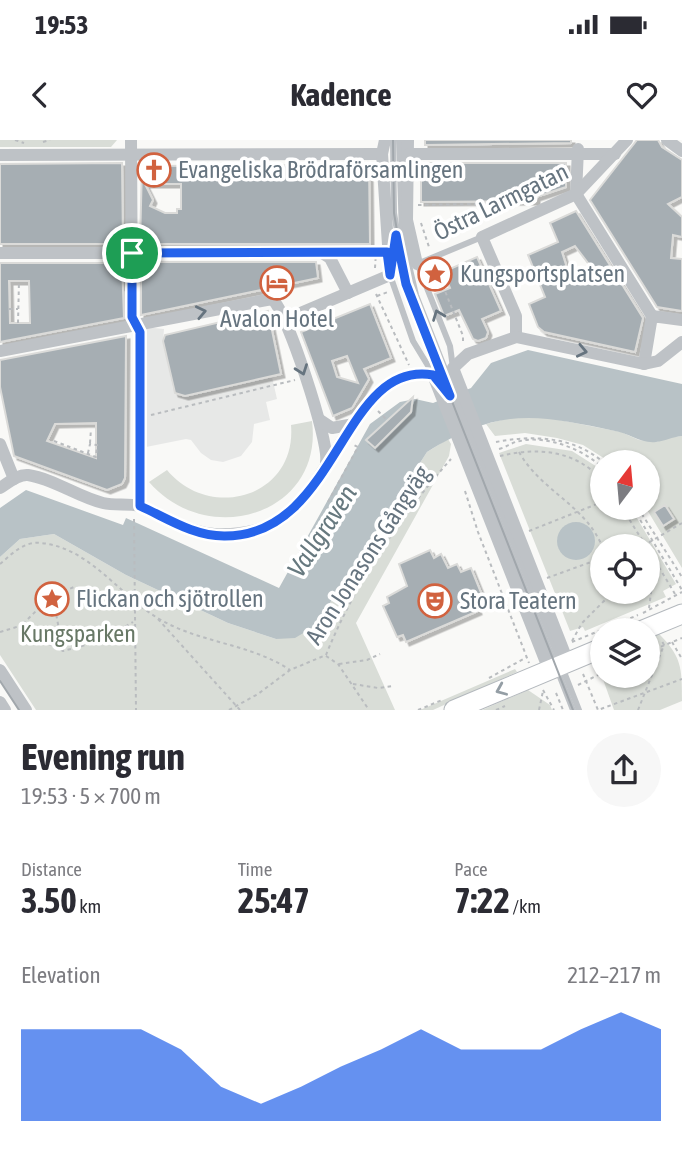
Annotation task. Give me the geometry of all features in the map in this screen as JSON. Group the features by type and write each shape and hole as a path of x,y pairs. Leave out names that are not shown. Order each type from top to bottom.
{"main road":[{"path":"659,618 679,612"},
{"path":"454,710 559,662 590,652"}],"street":[{"path":"131,140 134,326 140,332 141,418 137,512"},
{"path":"385,140 382,154 387,252 405,269"},
{"path":"284,320 405,269 412,248 406,205 408,140"},
{"name":"Östra Larmgatan","path":"482,237 576,194 627,140"},
{"path":"667,140 682,151"},
{"path":"409,154 578,151 615,154"},
{"path":"578,151 576,194 652,316 644,364"},
{"path":"0,155 382,154"},
{"path":"482,237 516,316 516,337"},
{"path":"0,253 322,253 330,258 348,293"},
{"path":"0,351 265,299 276,302 320,420 327,443 326,464"},
{"path":"652,316 682,320"},
{"path":"559,662 468,465 467,432 453,395 453,368 462,358 516,337 644,364 658,360 682,342"},
{"path":"0,488 14,479 29,475 102,503 203,533 237,535 265,527 299,506 354,424 390,382 415,372 433,375 453,395 467,432 490,456 559,662"},
{"path":"320,420 332,428 354,424"},
{"path":"0,444 8,471 14,479"},
{"path":"0,670 26,710"},
{"path":"0,702 5,710"}],"lane":[{"path":"393,140 399,235 409,290 453,395"},
{"path":"399,140 399,235 413,341 433,375"},
{"path":"399,235 405,269 453,395"},
{"name":"Östra Larmgatan","path":"405,269 482,237"},
{"path":"405,269 450,346 453,368"},
{"path":"467,432 579,710"},
{"path":"559,662 573,710"},
{"path":"0,681 19,710"},
{"path":"0,693 11,710"}],"path":[{"path":"406,205 525,204"},
{"path":"322,253 387,252"},
{"path":"438,276 463,336 462,358"},
{"path":"18,323 19,281"},
{"path":"9,309 18,309"},
{"path":"141,418 305,377"},
{"path":"379,412 387,420"},
{"path":"88,453 90,429"},
{"path":"491,442 541,438 575,445 590,454"},
{"path":"490,456 514,443 535,440 571,448 590,460"},
{"path":"54,441 98,457 97,445 90,444"},
{"path":"328,502 358,447 353,444"},
{"path":"490,456 519,452 561,454 590,470"},
{"path":"519,452 536,473 580,511 597,534"},
{"name":"Aron Jonasons Gångväg","path":"229,710 290,670 326,655 337,628 380,555 429,483 456,454"},
{"path":"465,490 478,532 559,662 598,710 682,679"},
{"path":"528,532 590,507"},
{"path":"136,710 134,621 137,512"},
{"path":"660,535 682,523"},
{"path":"0,564 25,544 40,542 58,547 87,561 158,618 240,710"},
{"path":"660,545 682,577"},
{"path":"660,548 682,591 679,612"},
{"path":"546,578 590,562"},
{"path":"660,571 679,612"},
{"path":"0,632 23,625 45,602 49,593 60,593 74,587 88,589 107,598 114,596 118,588"},
{"path":"55,608 61,602 60,593"},
{"path":"45,602 55,608 63,651"},
{"path":"559,662 582,623 601,604"},
{"path":"659,618 679,612"},
{"path":"158,618 250,651 290,670"},
{"path":"23,625 34,637 63,651 101,641 134,621"},
{"path":"660,647 682,638"},
{"path":"660,639 664,645"},
{"path":"672,642 682,659"},
{"path":"638,710 664,645"},
{"path":"559,662 590,648"},
{"path":"338,664 367,660 380,654"},
{"path":"326,655 338,664 369,710"},
{"path":"352,684 378,688 393,686"},
{"path":"540,710 543,690 554,710"}],"shaded area":[{"path":"134,326 164,329 163,341 173,389 179,394 272,377 277,399 266,402 270,420 254,424 252,442 241,456 223,462 211,460 201,453 191,440 186,439 141,448"}],"green space":[{"path":"0,140 117,140 111,147 0,147"},
{"path":"539,416 621,432 639,440 657,442 682,436 682,568 653,520 660,520 660,450 591,450 557,438 525,433 495,436 486,424 513,417"},
{"path":"312,421 311,453 300,479 281,499 257,512 230,517 201,514 173,503 149,482 167,470 185,486 205,495 227,498 247,494 266,485 280,470 289,450 291,425"},
{"name":"Kungsparken","path":"448,439 451,444 449,456 356,623 395,710 36,710 0,655 0,557 20,539 54,534 126,575 228,623 276,639 315,626 427,452"},
{"path":"526,444 572,451 590,462 590,520 638,520 646,534 590,534 590,604 649,604 616,618 590,618 590,629 585,631 583,627 570,631 499,453"},
{"path":"660,557 676,584 663,591 666,597 660,600"},
{"path":"660,636 679,663 682,701 660,710 614,710 606,688 660,688"},
{"path":"515,669 517,672 433,710 420,710"},
{"path":"528,690 550,705 552,710 482,710"}],"water":[{"name":"Vallgraven","path":"528,350 682,384 682,436 651,442 587,425 540,418 519,418 476,427 453,437 427,452 315,626 295,638 276,639 228,623 126,575 54,534 20,539 0,557 0,508 26,490 123,525 126,518 279,588 370,424 400,402 415,399 433,403 471,388 491,363"},
{"path":"576,522 589,528 593,534 590,534 589,554 576,560 563,554 557,541 563,528"}],"building":[{"path":"425,140 571,140 571,143 425,145"},
{"path":"637,140 658,140 662,147 682,160 682,197 668,204 682,217 682,237 673,235 671,258 682,259 682,311 657,307 590,200"},
{"path":"122,163 123,244 0,244 0,164"},
{"path":"421,163 566,163 566,187 536,197 536,201 421,202"},
{"path":"369,165 370,244 140,244 142,166","holes":["145,184 181,184 181,209 177,209 177,213 165,213 150,206 153,200"]},
{"path":"576,211 643,318 635,352 544,332 538,327 529,304 545,297 528,255 558,242 550,223","holes":["575,246 594,271 572,284 562,252"]},
{"path":"477,257 501,311 482,319 488,332 486,338 478,341 473,339 459,310 444,316 435,294 450,288 443,272"},
{"path":"141,262 316,262 318,278 141,315"},
{"path":"0,263 122,263 124,318 0,342","holes":["9,281 29,281 30,323 10,323"]},
{"path":"370,304 391,358 364,369 369,379 352,408 333,416 301,332","holes":["347,356 358,383 337,377 332,361"]},
{"path":"268,311 281,374 185,396 175,393 163,341 165,335"},
{"path":"126,336 125,478 122,484 107,490 14,456 0,387 0,360","holes":["96,423 96,458 47,441 55,424"]},
{"path":"413,397 411,412 375,448 366,440"},
{"path":"665,505 674,519 663,526 659,520 660,508"},
{"name":"Stora Teatern","path":"430,550 434,558 441,554 448,568 457,564 461,572 471,568 484,600 475,604 478,611 406,642 403,635 397,637 383,606 389,603 387,597 407,586 399,564"}],"tram line":[{"path":"393,140 394,213 406,284 573,710"},
{"path":"0,681 19,710"}],"place":[{"name":"Evangeliska Brödraförsamlingen","path":"154,170"},
{"name":"Kungsportsplatsen","path":"435,274"},
{"name":"Avalon Hotel","path":"277,283"},
{"name":"Flickan och sjötrollen","path":"52,599"},
{"name":"Stora Teatern","path":"435,601"}],"route":[{"path":"396,235 406,284 450,396 433,375 415,372 390,382 378,393 328,459 312,490 299,506 281,520 237,535 224,536 203,533 177,524 140,506 140,332 134,326 132,317 132,253 387,252 390,275 396,235"}]}
